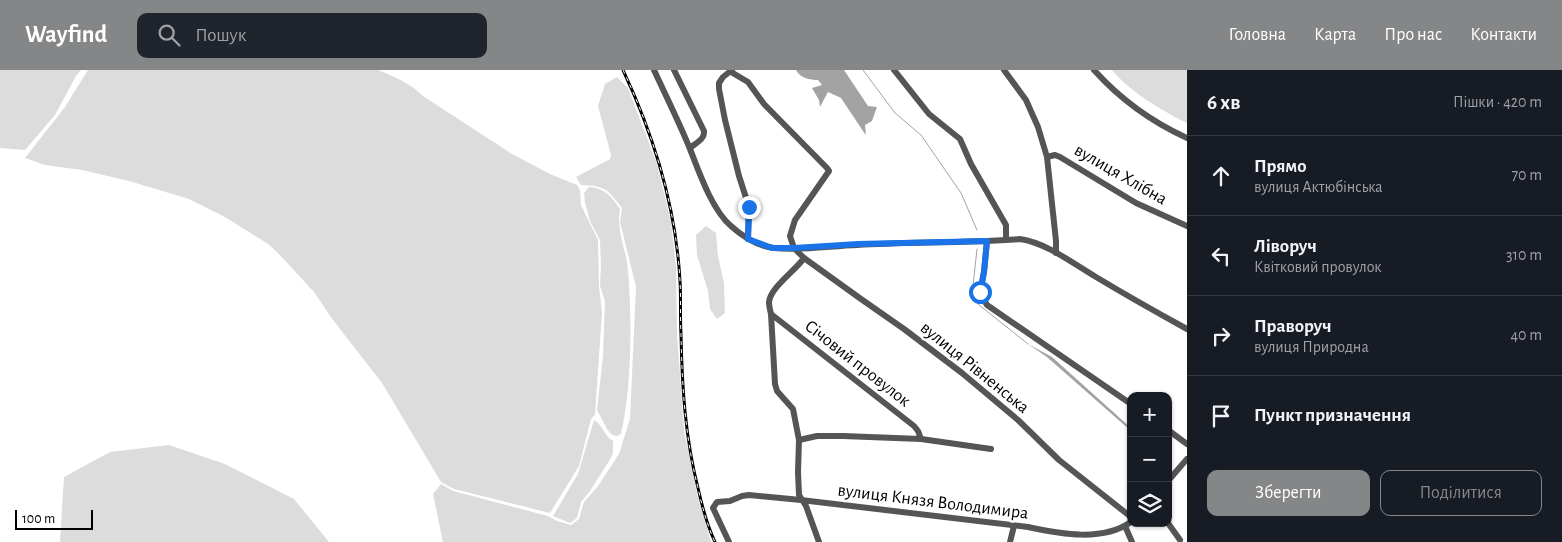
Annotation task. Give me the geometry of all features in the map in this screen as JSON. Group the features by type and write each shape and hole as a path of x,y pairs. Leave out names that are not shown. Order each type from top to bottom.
{"street":[{"path":"654,70 690,148 700,175 719,211 730,225 748,239 772,248 1028,240 1056,253 1187,329"},
{"path":"674,70 705,134 703,138 690,148"},
{"path":"894,70 929,114 960,139 971,164 1006,225 1006,240"},
{"name":"вулиця Хлібна","path":"1004,70 1026,100 1038,126 1047,157 1054,155 1060,157 1136,203 1187,226"},
{"path":"1094,70 1109,87 1138,110 1187,138"},
{"path":"748,239 749,207 739,176 719,89 723,77 731,71 748,82 764,104 827,168 827,173 795,220 790,236 794,248"},
{"path":"1047,157 1056,253"},
{"path":"987,241 980,292 986,305 1127,401"},
{"name":"вулиця Рівненська","path":"794,248 804,258 861,300 904,328 962,373 1018,420 1059,460 1127,514"},
{"path":"804,258 772,293 769,300 775,384 778,391 793,409 799,440 798,490 820,542"},
{"name":"Січовий провулок","path":"771,314 914,426 921,440"},
{"path":"1172,433 1187,444"},
{"path":"799,440 817,436 921,440 990,450"},
{"path":"1172,477 1186,461"},
{"name":"вулиця Князя Володимира","path":"728,542 714,508 717,502 730,501 749,495 1014,526 1060,534 1093,536 1114,532 1127,525"},
{"path":"1010,542 1014,526"},
{"path":"1129,527 1132,542"},
{"path":"1171,527 1180,540"},
{"path":"1057,542 1060,534"}],"shaded area":[{"path":"0,70 81,70 55,115 25,150 0,148"},
{"path":"88,70 378,70 408,84 423,96 512,154 550,174 577,185 580,190 581,205 598,240 599,286 602,312 595,415 591,419 579,466 550,513 454,489 441,482 382,383 333,320 314,292 268,244 225,217 189,199 129,181 82,170 45,165 25,158 65,107"},
{"path":"796,70 844,70 868,106 877,107 872,121 865,125 866,135 841,98 828,92 820,107 819,100 812,88 822,85 818,80 803,77"},
{"path":"1112,70 1187,70 1187,123 1146,100"},
{"path":"617,77 628,88 657,164 671,222 676,266 677,333 684,430 697,494 711,542 443,542 433,494 441,484 453,491 548,516 571,525 579,519 584,502 598,486 619,454 630,419 636,287 620,222 622,208 605,190 596,186 581,185 576,177 610,159 611,155 598,106 605,84"},
{"path":"589,187 599,189 608,194 620,209 619,225 628,270 630,310 629,374 625,415 621,434 617,436 612,435 607,429 597,410 603,356 605,301 600,286 600,240 590,221 585,203 584,193"},
{"path":"706,226 716,233 718,256 724,283 725,313 717,319 710,309 708,291 697,255 696,235"},
{"path":"1028,344 1052,357 1127,424 1127,427 1047,357"},
{"path":"594,420 613,441 613,454 581,502 577,518 570,523 553,516 578,474"},
{"path":"169,445 225,464 294,499 329,542 60,542 64,477 110,452"}],"waterway":[{"path":"863,70 895,113 921,135 961,193 977,230"},
{"path":"977,249 972,295 979,305 1028,344"}],"railway":[{"path":"623,70 654,146 674,226 680,281 682,373 687,431 701,502 715,542"}],"route":[{"path":"749,207 748,239 772,248 987,241 980,292"}]}
